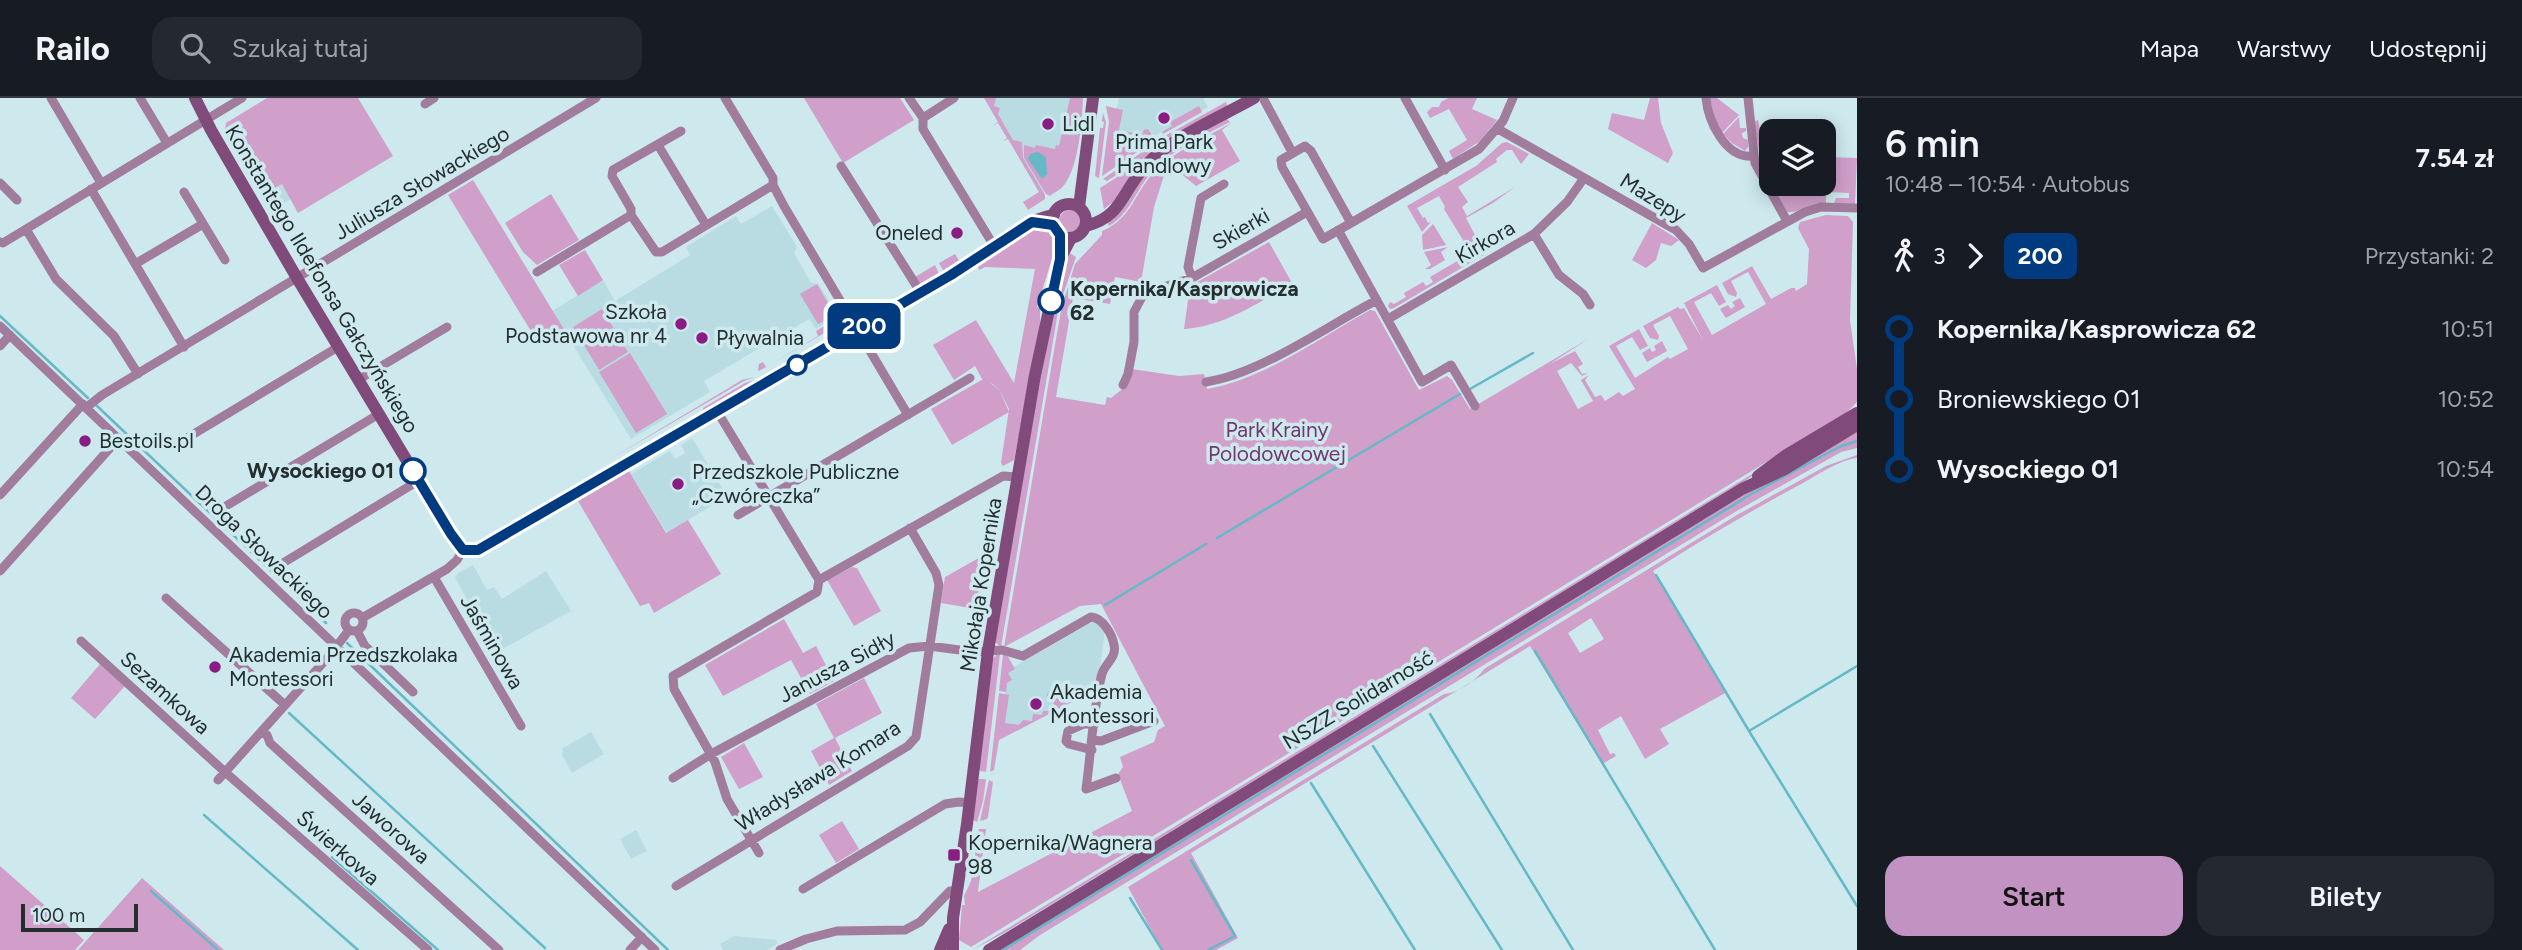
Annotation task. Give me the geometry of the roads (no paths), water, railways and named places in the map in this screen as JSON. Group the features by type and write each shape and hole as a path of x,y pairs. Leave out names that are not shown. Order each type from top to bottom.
{"street":[{"path":"51,98 101,183"},
{"path":"140,98 167,143"},
{"name":"Konstantego Ildefonsa Gałczyńskiego","path":"195,98 205,120 297,278 418,481 463,550"},
{"path":"0,242 3,243 242,98"},
{"path":"425,103 434,98"},
{"name":"Juliusza Słowackiego","path":"0,495 85,406 597,98"},
{"path":"724,98 773,178 773,185 908,415"},
{"path":"909,98 923,118 923,129 994,246"},
{"path":"923,118 954,98"},
{"path":"362,618 453,565 463,550 478,550 490,544 921,293 1032,222 1080,234 1081,178 1093,98"},
{"path":"1060,228 1057,210 1079,213 1103,221 1118,207 1140,172 1153,158 1167,147 1254,98"},
{"path":"1263,98 1292,152"},
{"path":"1405,98 1445,170"},
{"path":"1351,223 1311,151 1305,146 1281,160 1282,167 1324,239 1479,149 1498,129 1513,98"},
{"path":"1706,98 1717,132 1736,151 1753,156"},
{"path":"1748,98 1755,163 1787,221"},
{"name":"Mazepy","path":"1498,129 1676,230 1689,244 1703,268 1814,209 1857,208"},
{"path":"681,131 614,170 612,176 631,209 631,215 654,251 659,253 773,185"},
{"path":"658,145 706,225"},
{"path":"841,166 921,293"},
{"name":"Kirkora","path":"1388,319 1534,234 1567,202 1584,178"},
{"path":"0,183 17,200"},
{"path":"1192,278 1188,267 1200,198 1224,184"},
{"path":"91,190 184,347"},
{"path":"184,191 225,260"},
{"name":"Skierki","path":"1123,385 1131,361 1134,312 1137,304 1151,291 1192,278 1307,212"},
{"path":"537,271 631,215"},
{"path":"135,264 203,224"},
{"name":"Mikołaja Kopernika","path":"953,950 956,891 970,803 988,651 1035,375 1060,259 1060,228"},
{"path":"26,229 56,279 114,336 138,374"},
{"path":"1338,230 1422,382 1451,365 1475,406"},
{"path":"1534,234 1559,275 1583,294 1590,305"},
{"path":"1206,382 1223,379 1256,366 1377,300"},
{"name":"Droga Słowackiego","path":"0,326 655,950"},
{"path":"358,380 447,327"},
{"path":"0,346 10,335"},
{"path":"177,444 338,347"},
{"path":"737,515 970,378"},
{"path":"717,411 819,580 817,592 673,676 674,690 711,754 727,799 759,853"},
{"name":"NSZZ Solidarność","path":"980,950 992,947 1742,489 1785,456 1857,412"},
{"path":"226,506 379,414"},
{"name":"NSZZ Solidarność","path":"1742,489 1785,469 1857,425"},
{"path":"0,571 119,438"},
{"path":"819,580 1003,476 1017,477"},
{"path":"283,563 418,481"},
{"name":"Władysława Komara","path":"676,886 912,743 918,732 939,580 910,528"},
{"name":"Jaśminowa","path":"434,577 521,726"},
{"path":"166,598 285,705"},
{"path":"218,780 336,646 353,630 363,625 362,618 356,613 349,615 345,623 353,630 365,646 413,692"},
{"name":"Janusza Sidły","path":"673,778 711,754 909,648 929,646 1002,650 1023,656 1085,620 1097,617 1105,626 1114,649 1113,656 1102,673 1095,724"},
{"name":"Sezamkowa","path":"81,641 225,772"},
{"path":"1115,778 1086,789 1092,745 1095,724 1084,723 1068,732 1066,741 1069,744 1092,745 1154,721"},
{"name":"Jaworowa","path":"262,731 267,734 270,743 499,950"},
{"name":"Świerkowa","path":"225,772 428,950"},
{"path":"803,889 945,804 970,803"},
{"path":"780,950 806,939 837,931 905,930 920,922 950,891 956,891"},
{"name":"Mikołaja Kopernika","path":"940,950 953,918"},
{"path":"630,950 642,937"}],"water":[{"path":"1038,152 1046,157 1047,174 1042,179 1028,159 1030,154"}],"waterway":[{"path":"0,316 88,398"},
{"path":"1470,389 1533,353"},
{"path":"1217,538 1460,394"},
{"path":"96,405 326,623"},
{"path":"1003,950 1753,493 1839,447 1857,441"},
{"path":"1105,605 1206,544"},
{"path":"1656,575 1857,906"},
{"path":"347,643 668,950"},
{"path":"1535,651 1715,950"},
{"path":"1749,731 1857,666"},
{"path":"289,713 545,948"},
{"path":"1430,714 1573,950"},
{"path":"1373,746 1502,950"},
{"path":"1311,783 1415,950"},
{"path":"204,815 358,950"},
{"path":"332,857 438,950"},
{"path":"1191,860 1235,936 1208,950"},
{"path":"151,891 218,950"},
{"path":"1130,898 1162,950"}],"place":[{"name":"Prima Park Handlowy","path":"1164,118"},
{"name":"Lidl","path":"1048,124"},
{"name":"Oneled","path":"957,233"},
{"name":"Kopernika/Kasprowicza 62","path":"1051,301"},
{"name":"Szkoła Podstawowa nr 4","path":"681,324"},
{"name":"Pływalnia","path":"702,338"},
{"name":"Bestoils.pl","path":"85,441"},
{"name":"Wysockiego 01","path":"413,471"},
{"name":"Przedszkole Publiczne „Czwóreczka”","path":"678,484"},
{"name":"Akademia Przedszkolaka Montessori","path":"215,667"},
{"name":"Akademia Montessori","path":"1036,704"},
{"name":"Kopernika/Wagnera 98","path":"954,855"}],"park label":[{"name":"Park Krainy Polodowcowej","path":"1277,442"}]}
